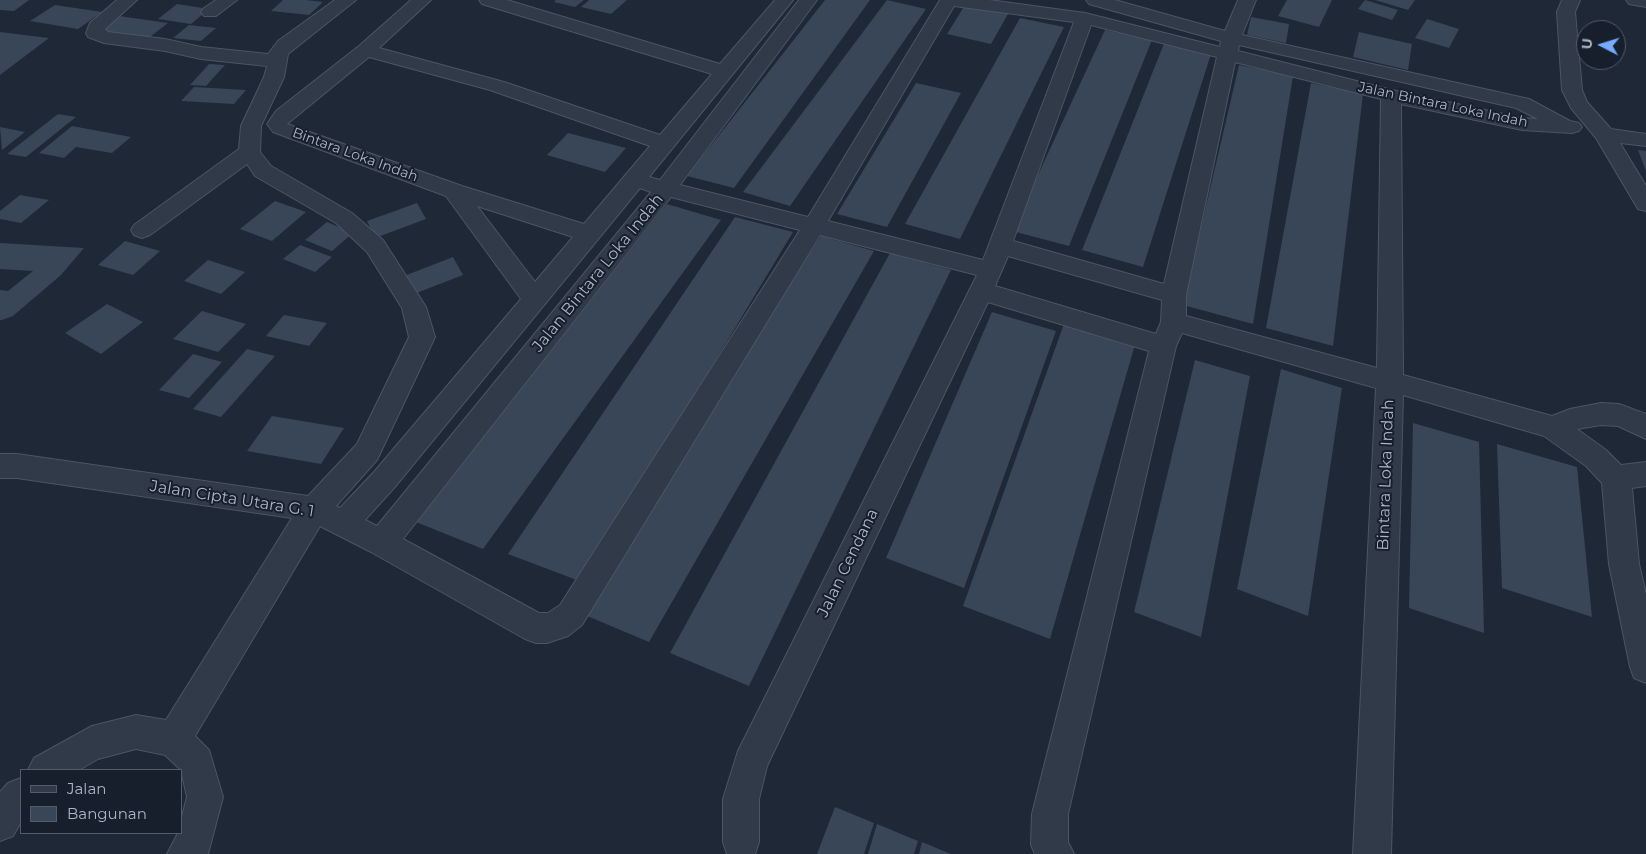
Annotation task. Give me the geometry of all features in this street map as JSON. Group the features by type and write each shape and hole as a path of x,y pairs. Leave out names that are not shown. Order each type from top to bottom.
{"street":[{"path":"128,0 96,27 95,33 104,37 166,45 201,53 278,62"},
{"path":"210,12 228,0"},
{"path":"174,739 314,509 367,452 422,337 414,307 375,246 344,218 263,171 249,152 250,126 274,77 278,62 276,58 285,45 347,0"},
{"name":"Bintara Loka Indah","path":"422,0 366,50 283,115 277,124 280,128 454,191 588,234"},
{"path":"488,0 723,71"},
{"name":"Jalan Bintara Loka Indah","path":"343,524 384,480 784,0"},
{"name":"Jalan Bintara Loka Indah","path":"382,543 665,189 808,0"},
{"path":"814,226 949,0"},
{"name":"Jalan Bintara Loka Indah","path":"949,0 1090,9 1230,47 1391,96 1522,124 1572,127 1522,103 1230,47"},
{"path":"1055,854 1050,845 1050,814 1168,334 1174,295 1230,47 1246,0"},
{"path":"1570,0 1566,12 1572,90 1578,104 1605,135 1646,204"},
{"path":"1636,0 1646,2"},
{"name":"Jalan Cendana","path":"741,842 741,799 750,763 987,281 1002,246 1090,9"},
{"path":"366,50 497,86 664,144"},
{"name":"Bintara Loka Indah","path":"1372,854 1390,381 1391,96"},
{"path":"1605,135 1646,140"},
{"path":"142,230 249,152"},
{"path":"633,180 814,226 987,281 1168,334 1390,381 1554,428 1596,458 1615,478 1635,569 1646,668"},
{"path":"454,191 534,299"},
{"name":"Jalan Cipta Utara G. 1","path":"0,466 17,466 314,509 382,543 536,628 547,628 557,625 571,615 814,226"},
{"path":"1002,246 1174,295"},
{"path":"1554,428 1570,420 1601,414 1619,415 1636,421 1646,428"},
{"path":"1615,478 1646,474"},
{"path":"48,769 92,743 136,732 174,739 197,762 205,797 194,842 186,854"},
{"path":"0,823 8,810 20,797"}],"building":[{"path":"0,0 29,0 14,11 0,10"},
{"path":"283,0 323,2 309,15 271,11"},
{"path":"556,0 584,0 575,7 554,2"},
{"path":"589,0 627,0 611,14 581,7"},
{"path":"825,0 870,0 734,188 687,176"},
{"path":"887,0 926,9 790,206 743,192"},
{"path":"1287,0 1332,0 1319,27 1278,16"},
{"path":"1365,0 1398,10 1392,20 1358,9"},
{"path":"1375,0 1415,0 1408,10"},
{"path":"177,4 209,9 191,24 158,19"},
{"path":"55,5 102,12 78,29 30,21"},
{"path":"965,5 1008,14 991,44 947,34"},
{"path":"119,16 168,23 146,40 96,33"},
{"path":"1251,17 1289,24 1286,43 1247,35"},
{"path":"1020,18 1064,27 960,239 905,224"},
{"path":"1427,19 1459,29 1449,48 1415,38"},
{"path":"189,25 216,28 201,41 173,38"},
{"path":"1105,30 1152,40 1069,246 1012,231"},
{"path":"0,32 49,38 0,75"},
{"path":"1359,32 1412,44 1408,70 1353,57"},
{"path":"1165,41 1211,54 1143,267 1082,250"},
{"path":"209,64 225,65 206,86 190,85"},
{"path":"1239,65 1293,76 1253,324 1183,305"},
{"path":"916,83 961,93 887,227 837,214"},
{"path":"1311,83 1363,94 1333,346 1266,328"},
{"path":"194,87 246,90 234,104 181,101"},
{"path":"58,114 76,117 26,157 7,154"},
{"path":"72,126 131,137 112,153 76,147 64,158 39,153"},
{"path":"0,127 25,132 2,150"},
{"path":"568,133 626,148 605,172 547,155"},
{"path":"1638,150 1646,151 1646,171"},
{"path":"20,195 49,200 21,223 0,219 0,211"},
{"path":"275,201 306,212 272,241 240,229"},
{"path":"417,203 426,219 375,238 367,221"},
{"path":"667,204 721,220 483,549 416,522"},
{"path":"735,217 793,232 582,582 508,554"},
{"path":"327,222 353,233 332,251 305,240"},
{"path":"821,236 874,251 649,642 580,613"},
{"path":"125,241 160,251 133,275 98,265"},
{"path":"0,243 84,248 61,275 13,316 0,320 0,290 8,291 33,271 0,269"},
{"path":"300,245 332,257 315,272 283,259"},
{"path":"890,253 951,270 749,686 670,653"},
{"path":"453,257 463,275 414,294 404,276"},
{"path":"208,260 245,272 221,294 184,281"},
{"path":"107,304 143,322 101,354 65,333"},
{"path":"202,311 246,324 218,352 173,339"},
{"path":"992,312 1056,331 964,588 886,558"},
{"path":"284,315 327,323 309,346 266,336"},
{"path":"1065,321 1136,341 1050,639 963,606"},
{"path":"247,349 275,356 221,417 193,409"},
{"path":"193,354 222,362 189,398 159,390"},
{"path":"1195,360 1250,376 1201,637 1134,612"},
{"path":"1281,369 1342,388 1308,616 1237,589"},
{"path":"272,416 344,428 321,464 247,451"},
{"path":"1413,423 1479,442 1484,633 1409,608"},
{"path":"1497,444 1577,467 1592,617 1502,588"},
{"path":"835,807 874,823 864,854 817,854"},
{"path":"877,824 918,841 914,854 868,854"},
{"path":"922,842 951,854 919,854"}]}
